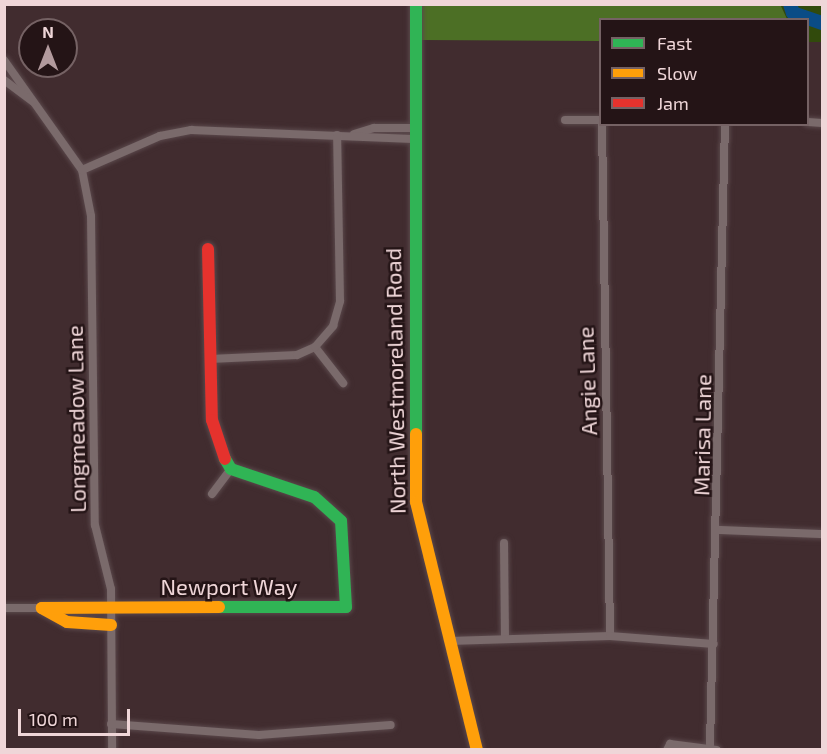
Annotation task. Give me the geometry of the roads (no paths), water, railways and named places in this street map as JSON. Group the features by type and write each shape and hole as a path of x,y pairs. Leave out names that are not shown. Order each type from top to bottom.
{"street":[{"name":"North Westmoreland Road","path":"416,4 413,134 416,502 477,750"},
{"name":"Longmeadow Lane","path":"4,60 82,170 91,216 95,525 111,609 112,750"},
{"path":"5,82 16,75"},
{"name":"Longmeadow Lane","path":"5,82 33,102"},
{"path":"565,120 599,120"},
{"name":"Angie Lane","path":"602,126 610,636"},
{"name":"Marisa Lane","path":"668,750 669,744 713,747 725,126"},
{"path":"82,170 160,136 191,130 337,135 413,134"},
{"path":"210,359 272,360 315,347 333,326 340,301 337,135"},
{"path":"208,249 212,420 231,469 212,494"},
{"path":"315,347 343,383"},
{"name":"Newport Way","path":"42,608 68,606 111,609 346,607 341,521 314,497 231,469"},
{"path":"718,530 822,534"},
{"path":"504,543 505,639"},
{"path":"67,622 68,606"},
{"path":"4,608 42,608 67,622 111,625"},
{"path":"449,640 610,636 714,644"},
{"path":"111,724 259,735 391,725"}],"waterway":[{"path":"790,4 793,13 808,18"},
{"path":"809,19 822,23"}]}
